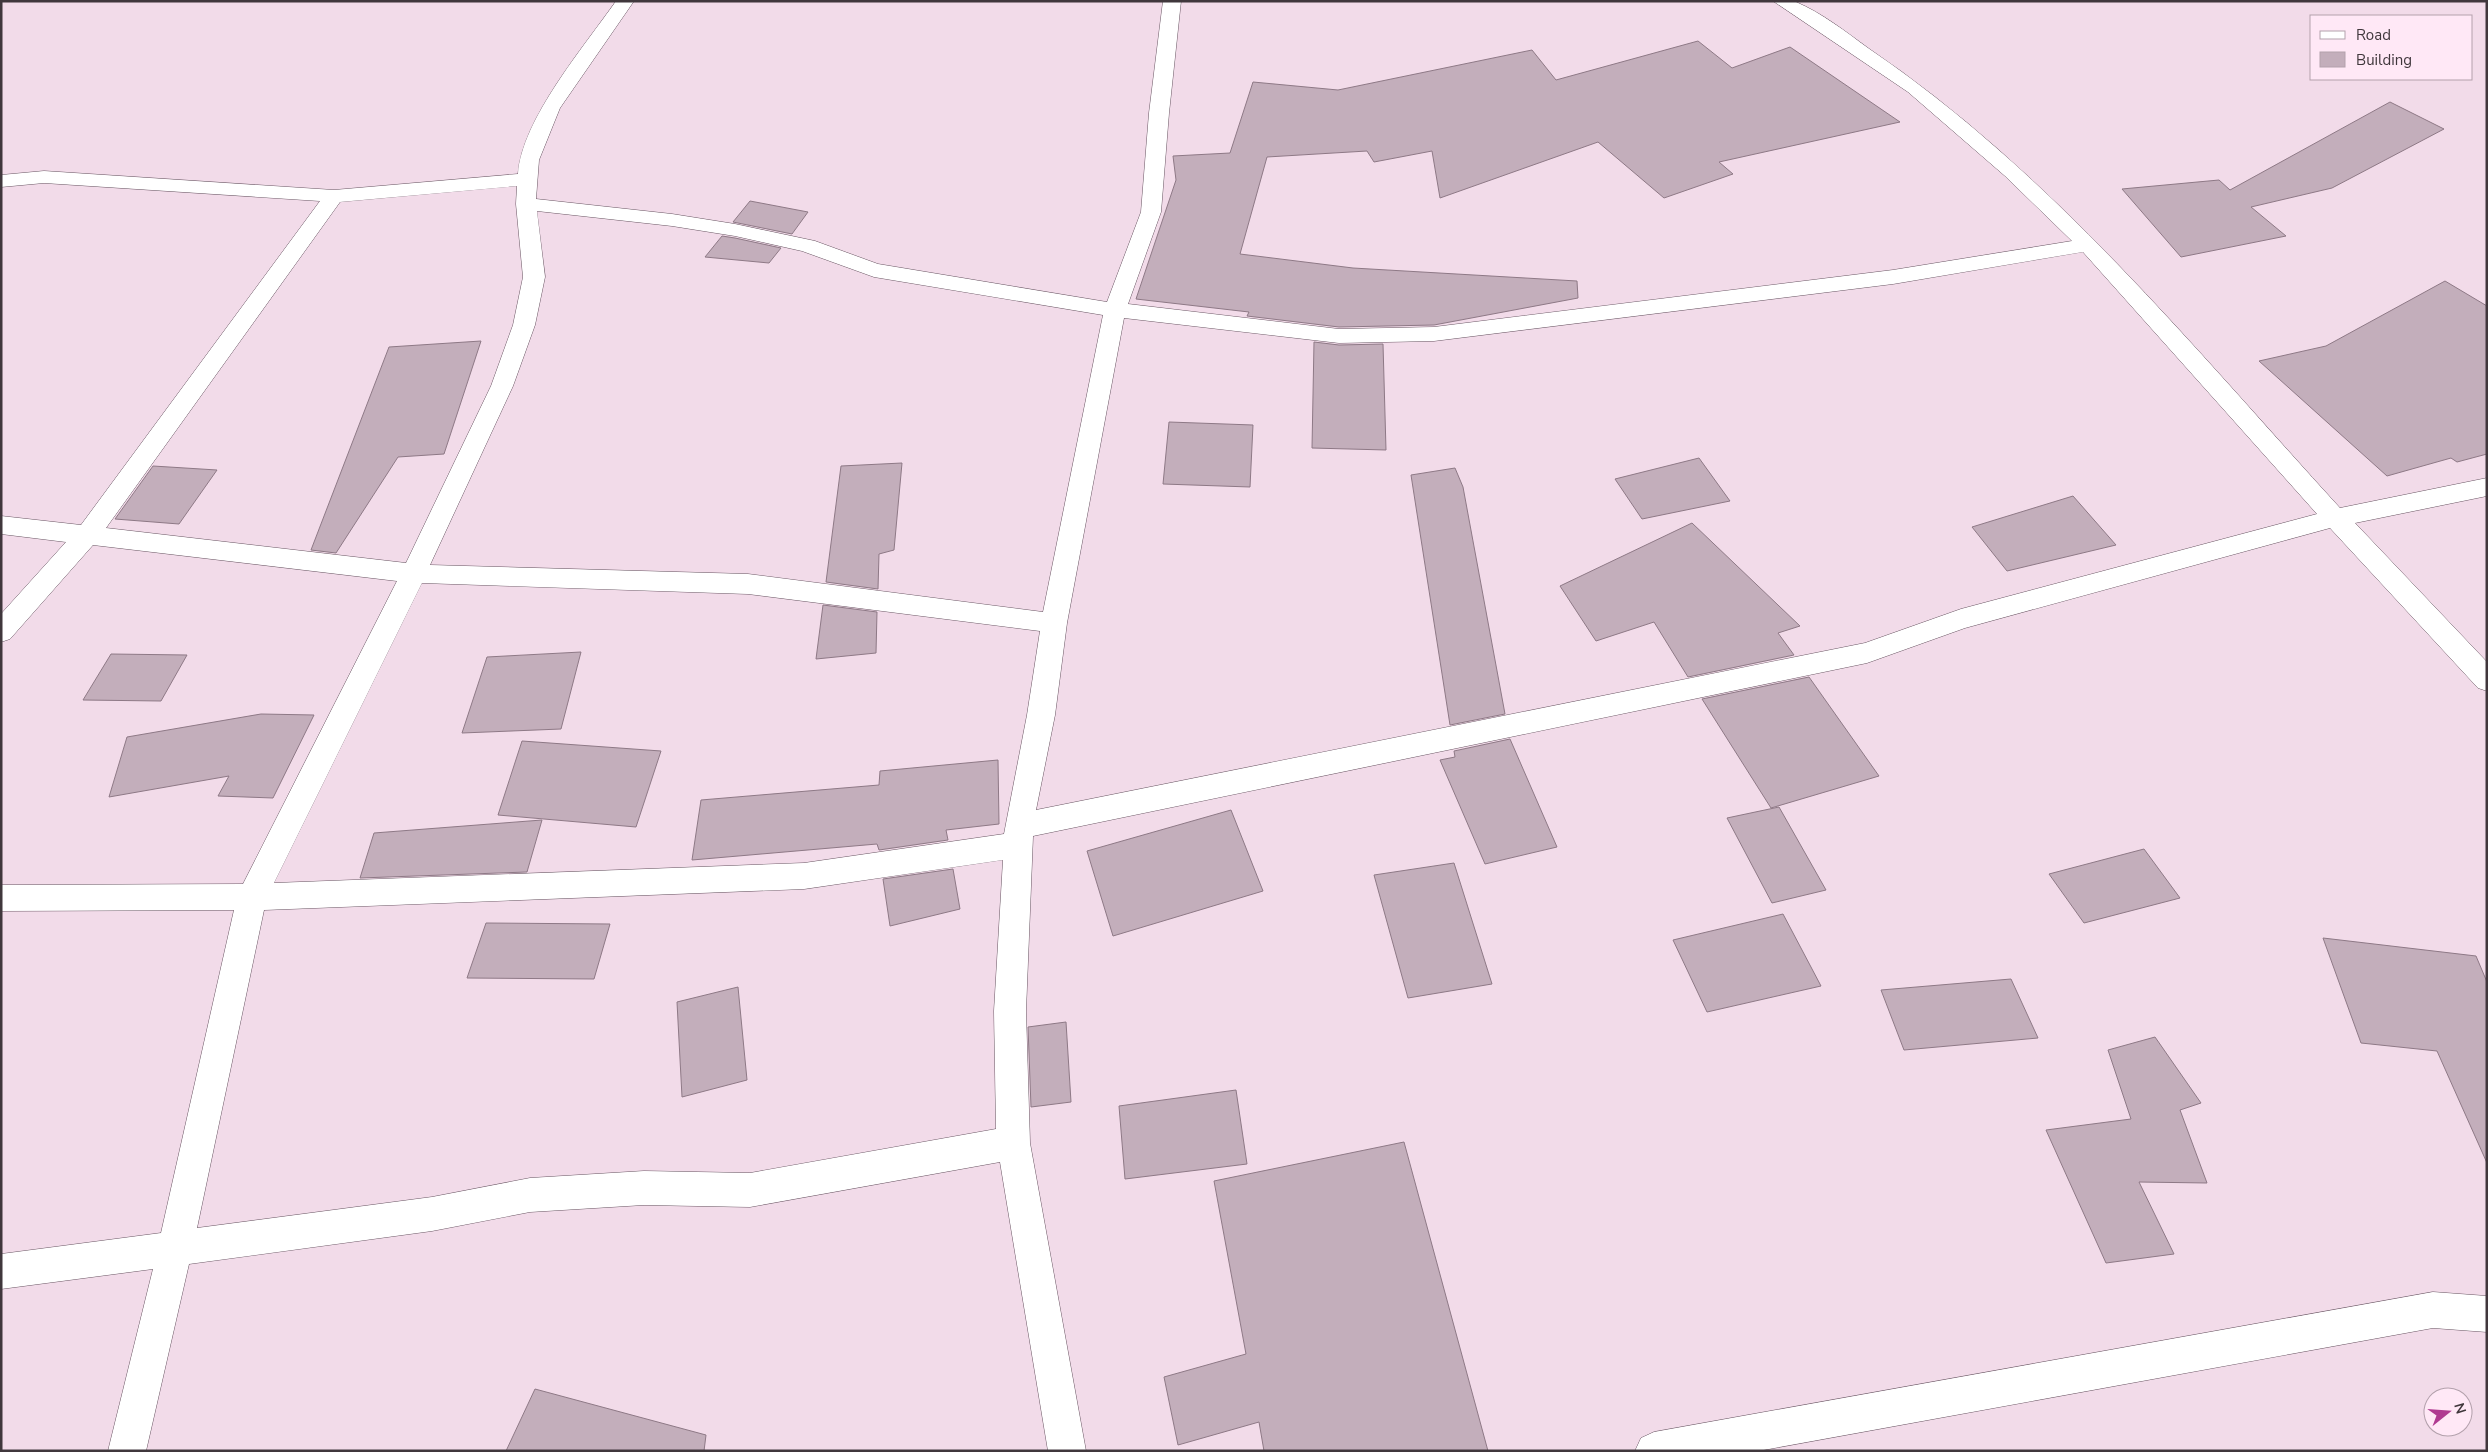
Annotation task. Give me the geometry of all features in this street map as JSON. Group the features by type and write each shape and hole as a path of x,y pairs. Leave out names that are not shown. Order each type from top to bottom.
{"street":[{"path":"127,1451 175,1249 252,897 414,573 502,386 524,325 534,277 527,192 530,160 551,108 586,61 625,1"},
{"path":"1067,1451 1012,1143 1010,1011 1019,835 1041,715 1054,622 1115,310 1151,212 1159,113 1172,1"},
{"path":"1782,1 1832,30 1916,88 2012,172 2088,244 2335,518 2487,680"},
{"path":"1,181 44,177 334,196 527,192 735,230 808,246 874,270 1115,310 1339,336 1434,334 1520,325 1893,277 2088,244"},
{"path":"1,632 88,534 334,196"},
{"path":"1,898 252,897 804,876 1019,835 1867,653 1961,619 2335,518 2487,487"},
{"path":"1,526 88,534 440,576 748,584 1054,622"},
{"path":"1,1272 432,1214 530,1195 644,1188 750,1190 1012,1143"},
{"path":"1654,1451 2433,1310 2487,1314"}],"building":[{"path":"1698,41 1732,68 1790,47 1900,122 1719,162 1733,174 1664,198 1598,142 1440,198 1432,151 1374,162 1367,151 1267,157 1240,254 1353,268 1577,281 1578,298 1434,325 1339,327 1247,316 1249,312 1136,299 1176,180 1173,156 1230,153 1253,82 1338,90 1532,50 1556,80"},
{"path":"2390,102 2444,129 2332,188 2251,207 2286,236 2181,257 2122,189 2219,180 2230,190"},
{"path":"750,201 808,212 792,234 733,222"},
{"path":"722,236 781,248 769,263 705,257"},
{"path":"2445,281 2487,306 2487,454 2457,462 2451,458 2387,476 2259,361 2326,346"},
{"path":"481,341 444,454 398,457 336,553 311,550 389,347"},
{"path":"1314,342 1339,345 1383,344 1386,450 1312,448"},
{"path":"1169,422 1253,425 1250,487 1163,484"},
{"path":"1699,458 1730,501 1642,519 1615,479"},
{"path":"902,463 894,550 879,554 878,589 826,582 841,466"},
{"path":"153,466 217,470 179,524 115,519"},
{"path":"1455,468 1463,487 1505,714 1450,725 1411,475"},
{"path":"2073,496 2116,545 2007,571 1972,527"},
{"path":"1692,523 1800,626 1778,633 1794,655 1688,677 1654,622 1596,641 1560,586"},
{"path":"823,605 877,612 876,653 816,659"},
{"path":"581,652 561,729 462,733 487,657"},
{"path":"111,654 187,655 161,701 83,700"},
{"path":"1809,677 1879,776 1771,808 1702,699"},
{"path":"261,714 314,715 273,798 218,796 229,776 109,797 127,737"},
{"path":"1510,739 1557,847 1485,864 1440,760 1455,757 1454,751"},
{"path":"522,741 661,751 636,827 498,815"},
{"path":"998,760 999,824 946,830 948,840 879,850 877,844 692,860 701,800 879,785 880,771"},
{"path":"1779,807 1826,890 1772,903 1727,818"},
{"path":"1231,810 1263,891 1113,936 1087,851"},
{"path":"542,820 527,872 360,878 374,833"},
{"path":"2144,849 2180,898 2084,923 2049,874"},
{"path":"1454,863 1492,984 1408,998 1374,875"},
{"path":"953,869 960,909 890,926 883,879"},
{"path":"1783,914 1821,986 1707,1012 1673,940"},
{"path":"486,923 610,924 594,979 467,978"},
{"path":"2323,938 2476,956 2487,982 2487,1163 2437,1051 2361,1043"},
{"path":"2011,979 2038,1038 1904,1050 1881,990"},
{"path":"738,987 747,1080 682,1097 677,1002"},
{"path":"1066,1022 1071,1102 1031,1107 1028,1027"},
{"path":"2155,1037 2201,1103 2180,1110 2207,1183 2139,1182 2174,1254 2106,1263 2046,1130 2131,1119 2108,1050"},
{"path":"1236,1090 1247,1164 1125,1179 1119,1106"},
{"path":"1404,1142 1488,1451 1264,1451 1259,1422 1178,1445 1164,1377 1246,1354 1214,1181"},
{"path":"535,1389 706,1435 704,1451 506,1451"}]}
